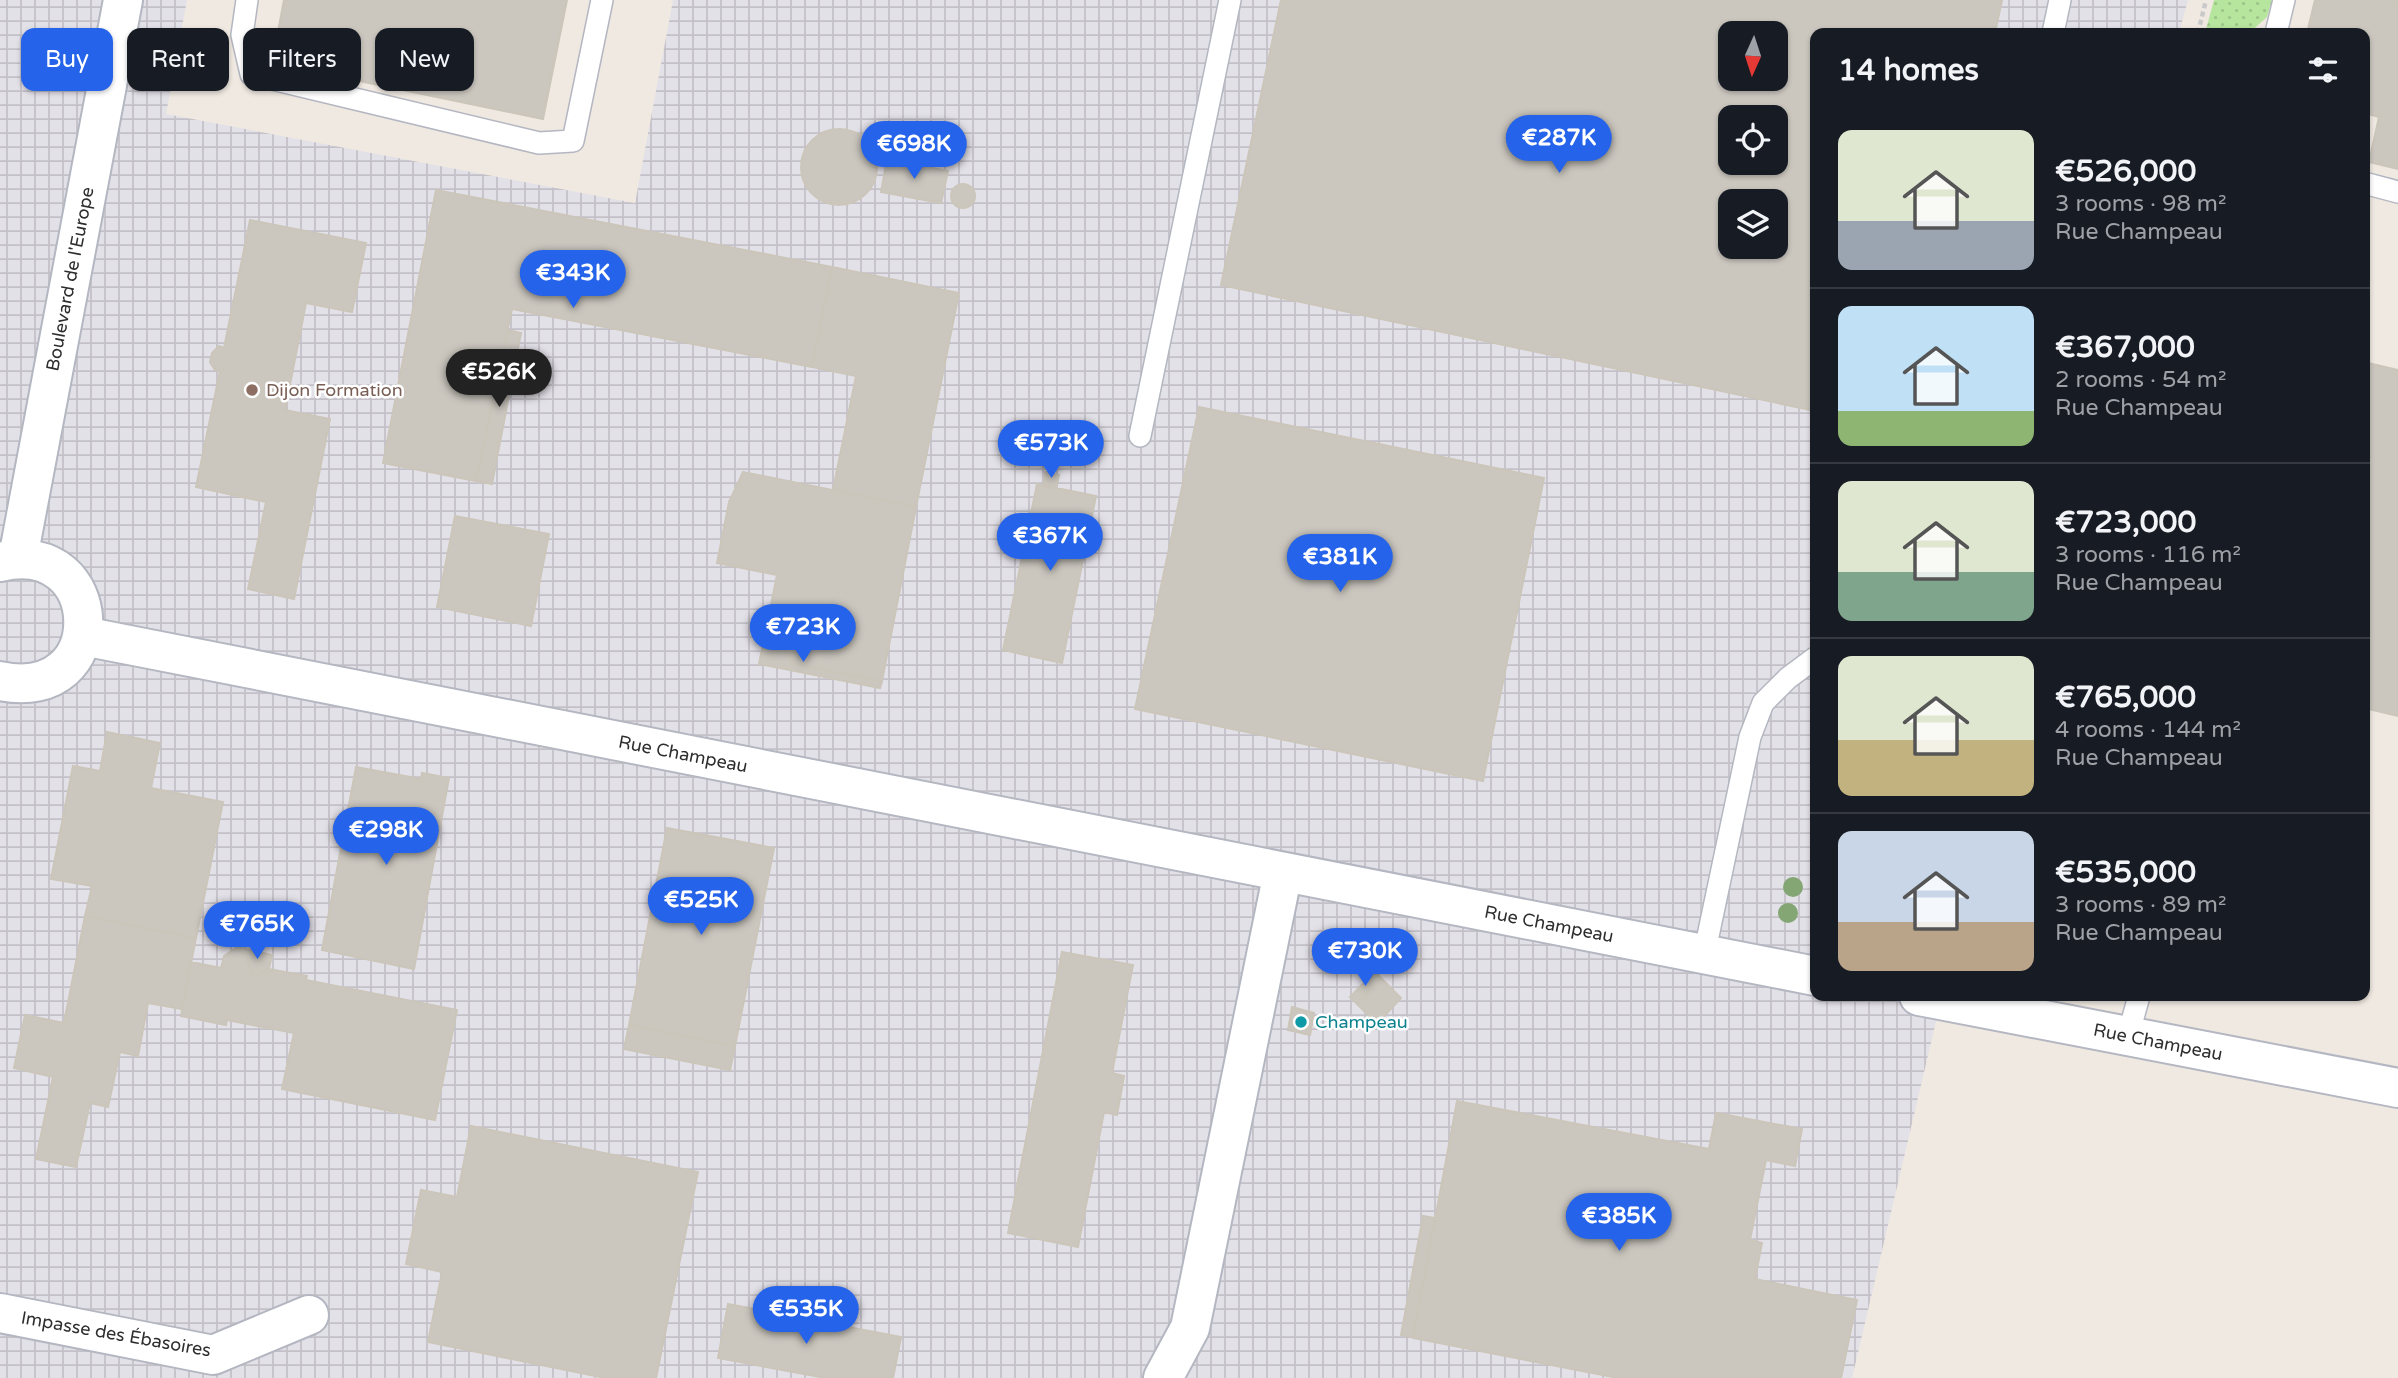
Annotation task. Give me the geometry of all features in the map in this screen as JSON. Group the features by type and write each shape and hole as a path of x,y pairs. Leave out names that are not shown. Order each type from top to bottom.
{"street":[{"name":"Boulevard de l'Europe","path":"9,560 123,0"},
{"path":"0,681 19,685 50,677 75,656 83,636 85,616 80,598 70,581 55,568 37,560 9,560"},
{"name":"Rue Champeau","path":"83,636 1810,975"},
{"path":"1163,1378 1190,1328 1283,872"},
{"name":"Rue Champeau","path":"1945,1001 2398,1088"},
{"name":"Impasse des Ébasoires","path":"0,1313 213,1355 309,1314"}],"lane":[{"path":"247,0 242,34 251,74 539,143 573,141 602,0"},
{"path":"1140,436 1230,0"},
{"path":"2054,28 2060,0"},
{"path":"2277,28 2284,0"},
{"path":"2370,184 2398,191"},
{"path":"1704,955 1754,726 1763,703 1788,678 1810,662"},
{"path":"2128,1036 2138,1001"}],"path":[{"path":"2200,28 2206,0"}],"shaded area":[{"path":"0,0 187,0 182,28 127,28 127,91 170,91 166,114 635,203 673,0 2188,0 2180,28 1810,28 1810,1001 1941,1001 1852,1378 0,1378"}],"green space":[{"path":"2214,0 2272,0 2267,17 2255,28 2206,28"}],"building":[{"path":"284,0 567,0 543,119 408,91 474,91 474,28 375,28 375,84 361,81 361,28 279,28"},
{"path":"1281,0 2002,0 1996,28 1810,28 1810,410 1221,285"},
{"path":"2315,0 2398,0 2398,169 2370,162 2379,117 2370,115 2370,28 2308,28"},
{"path":"839,129 854,132 866,140 874,152 877,167 874,182 866,194 854,202 839,205 824,202 812,194 804,182 801,167 804,152 812,140 824,132"},
{"path":"887,159 948,171 941,203 881,192"},
{"path":"963,184 974,191 975,196 968,207 963,208 952,201 951,196 958,185"},
{"path":"436,190 832,267 812,367 512,309 476,481 383,463"},
{"name":"Dijon Formation","path":"250,220 366,243 352,312 306,303 285,410 330,419 294,599 248,589 266,502 196,487 220,371 215,370 210,362 212,353 219,346 224,348"},
{"path":"832,267 959,293 916,507 833,490 856,376 812,367"},
{"path":"508,330 521,333 492,484 476,481"},
{"path":"2370,363 2398,370 2398,716 2370,709"},
{"path":"1199,407 1544,478 1483,781 1135,709"},
{"path":"743,472 916,507 882,681 793,664 781,645 782,638 765,635 777,575 717,563 729,502"},
{"path":"1045,472 1059,475 1056,489 1044,486"},
{"path":"1037,484 1096,496 1062,663 1003,650"},
{"path":"455,516 549,534 531,626 437,607"},
{"path":"765,635 782,638 781,645 793,664 882,681 880,688 759,664"},
{"path":"107,732 160,743 151,788 223,802 196,938 85,916 92,886 51,879 73,766 100,771"},
{"path":"356,767 421,779 422,773 449,778 414,969 322,950"},
{"path":"667,828 774,848 735,1046 629,1025"},
{"path":"85,916 196,938 182,1009 148,1003 138,1056 120,1052 108,1107 90,1103 76,1167 36,1159 53,1077 14,1068 25,1015 64,1023"},
{"path":"237,947 246,957 253,977 269,969 307,976 306,980 457,1010 435,1120 282,1089 294,1033 227,1020 226,1025 181,1016 191,962 221,968 224,956"},
{"path":"237,947 272,955 269,969 253,977 246,957"},
{"path":"1062,952 1133,965 1112,1073 1124,1076 1117,1115 1104,1112 1078,1247 1008,1233"},
{"path":"1374,972 1381,978 1357,1004 1350,997"},
{"path":"1381,978 1401,998 1377,1024 1357,1004"},
{"name":"Champeau","path":"1292,1007 1314,1013 1310,1035 1288,1030"},
{"path":"629,1025 735,1046 730,1070 624,1049"},
{"path":"1457,1101 1709,1149 1716,1113 1802,1129 1795,1166 1766,1160 1750,1240 1762,1243 1755,1279 1857,1300 1841,1378 1618,1378 1413,1338"},
{"path":"471,1126 698,1172 656,1378 605,1378 428,1342 442,1272 406,1264 421,1190 457,1197"},
{"path":"1423,1216 1435,1218 1413,1337 1401,1335"},
{"path":"728,1304 901,1337 893,1378 825,1378 718,1358"}],"place":[{"name":"Dijon Formation","path":"252,390"},
{"name":"Champeau","path":"1301,1022"}]}
